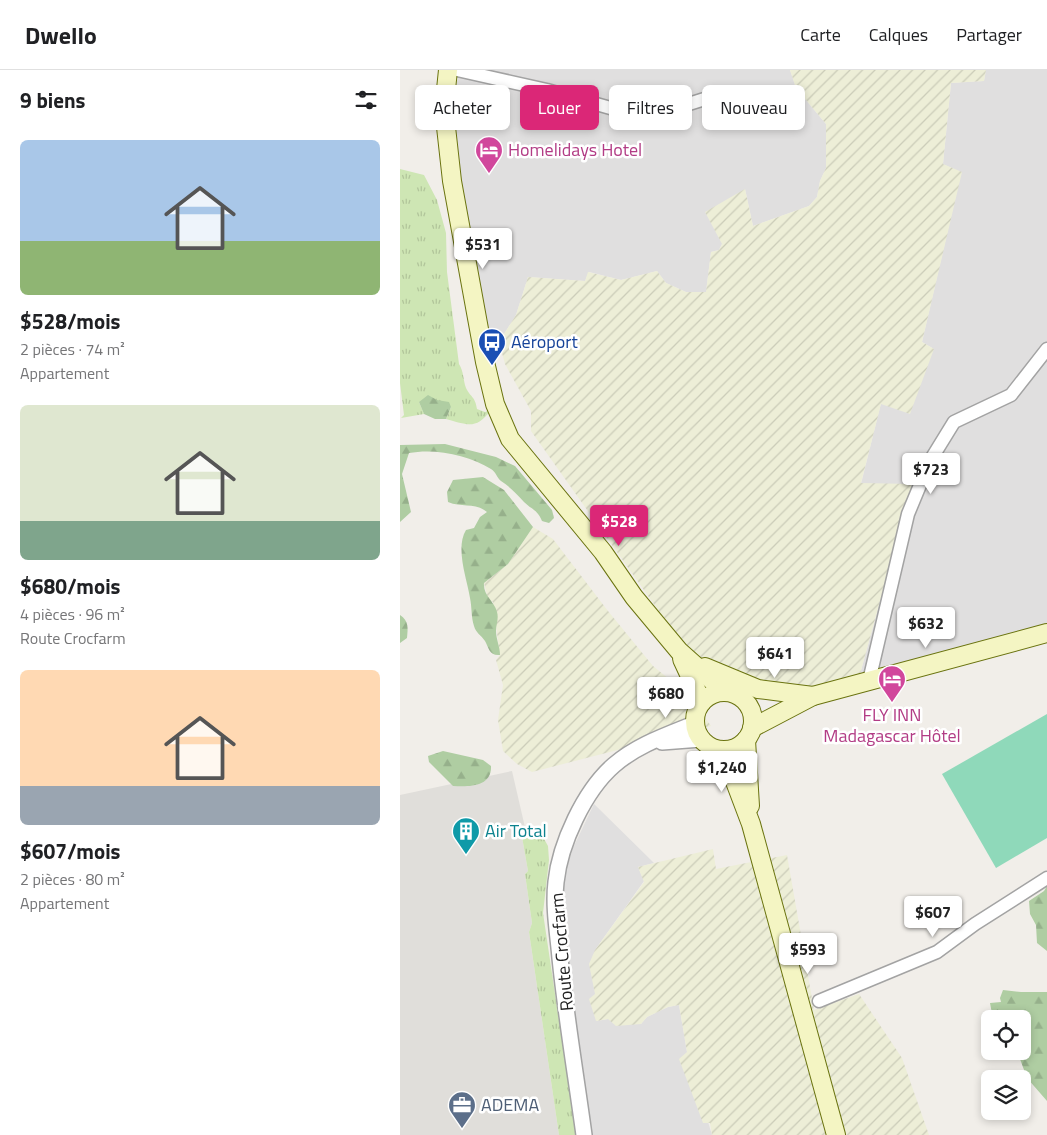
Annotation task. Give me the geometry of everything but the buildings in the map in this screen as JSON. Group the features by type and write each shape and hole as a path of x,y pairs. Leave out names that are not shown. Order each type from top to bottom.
{"main road":[{"path":"448,70 444,110 446,135 476,319 495,404 510,439 603,552 634,597 679,652 731,694 747,704 752,715 749,734 752,824"},
{"path":"813,696 713,694 702,702 696,713 698,731 711,747 724,750 736,747 749,734 813,696 1047,633"},
{"path":"679,652 706,668 758,688 813,696"},
{"path":"679,652 702,702"},
{"path":"724,750 752,824 836,1135"}],"street":[{"path":"457,70 547,90 635,115 654,115 702,100"},
{"path":"869,681 908,514 930,461 954,422 1011,395 1047,349"},
{"name":"Route Crocfarm","path":"584,1135 563,993 557,929 556,882 568,836 581,808 598,781 615,764 648,743 698,731"},
{"path":"819,1001 937,952 975,924 1047,878"}],"shaded area":[{"path":"459,70 790,70 795,85 702,85 702,130 805,130 805,99 826,124 826,168 820,181 817,197 809,206 753,226 745,189 719,250 711,252 706,292 686,292 666,283 657,271 621,280 589,272 585,281 528,277 516,315 499,342 486,335 453,130 510,130 510,85 456,85"},
{"path":"986,70 1047,70 1047,624 859,678 912,484 861,484 881,403 934,349 922,342 961,173 943,164 951,83 984,81"},
{"path":"512,771 527,836 522,837 528,871 525,874 532,923 529,932 559,1135 400,1135 400,795"},
{"path":"594,804 654,863 638,867 644,881 595,950 597,1021 608,1019 641,1024 647,1017 668,1007 679,1005 687,1052 712,1135 592,1135 563,930 563,881 573,848"}],"green space":[{"path":"790,70 986,70 984,81 951,83 943,164 962,172 922,342 934,349 910,414 881,404 861,483 912,484 859,678 813,688 771,688 721,671 697,657 678,638 531,431 531,411 505,364 499,342 516,315 528,277 585,281 588,272 621,280 657,271 666,283 686,292 706,292 711,252 719,250 722,244 705,212 745,189 753,226 809,206 817,197 820,181 826,168 826,124 805,99 805,85 795,85"},
{"path":"400,169 424,175 437,200 446,233 447,272 459,364 466,388 474,399 477,409 485,412 491,410 481,421 476,423 466,424 446,419 451,407 419,402 424,414 401,418 404,415 400,383"},
{"path":"428,395 437,400 449,402 451,407 446,419 435,419 424,414 419,402"},
{"path":"445,444 496,457 515,466 552,510 554,518 549,523 542,521 536,512 500,480 493,470 482,464 462,456 430,451 409,453 402,474 411,512 400,522 400,445"},
{"path":"483,477 504,490 533,527 508,564 484,583 485,591 497,612 496,634 500,655 491,653 475,628 462,554 463,537 466,530 474,528 480,517 487,512 478,507 448,502 447,492 453,480"},
{"path":"533,527 553,539 653,666 701,705 701,712 711,726 532,772 517,764 503,751 498,720 503,685 496,660 500,655 493,602 488,599 484,583 508,564"},
{"path":"400,615 405,620 408,628 407,638 400,643"},
{"path":"1047,714 1047,838 996,868 942,774"},
{"path":"443,751 483,760 491,766 488,778 484,782 472,786 453,786 429,762 428,756"},
{"path":"522,837 543,837 548,846 549,860 543,913 576,1135 559,1135 529,932 532,923 525,874 528,871"},
{"path":"713,849 716,869 787,855 814,1010 859,994 902,1058 929,1135 712,1135 710,1123 703,1123 679,1059 687,1052 679,1005 668,1007 647,1017 641,1024 616,1026 608,1019 596,1021 589,999 595,994 589,964 595,950 644,882 638,867"},
{"path":"1047,886 1047,951 1037,943 1036,925 1030,914 1029,901 1044,891"},
{"path":"1003,990 1047,992 1047,1101 1031,1083 1031,1070 1024,1070 1020,1060 1031,1060 1031,1010 991,1010 990,1003 1001,1002 1000,998"}],"place":[{"name":"Homelidays Hotel","path":"489,174"},
{"name":"Aéroport","path":"492,366"},
{"name":"FLY INN Madagascar Hôtel","path":"892,703"},
{"name":"Air Total","path":"466,855"},
{"name":"ADEMA","path":"462,1129"}]}
